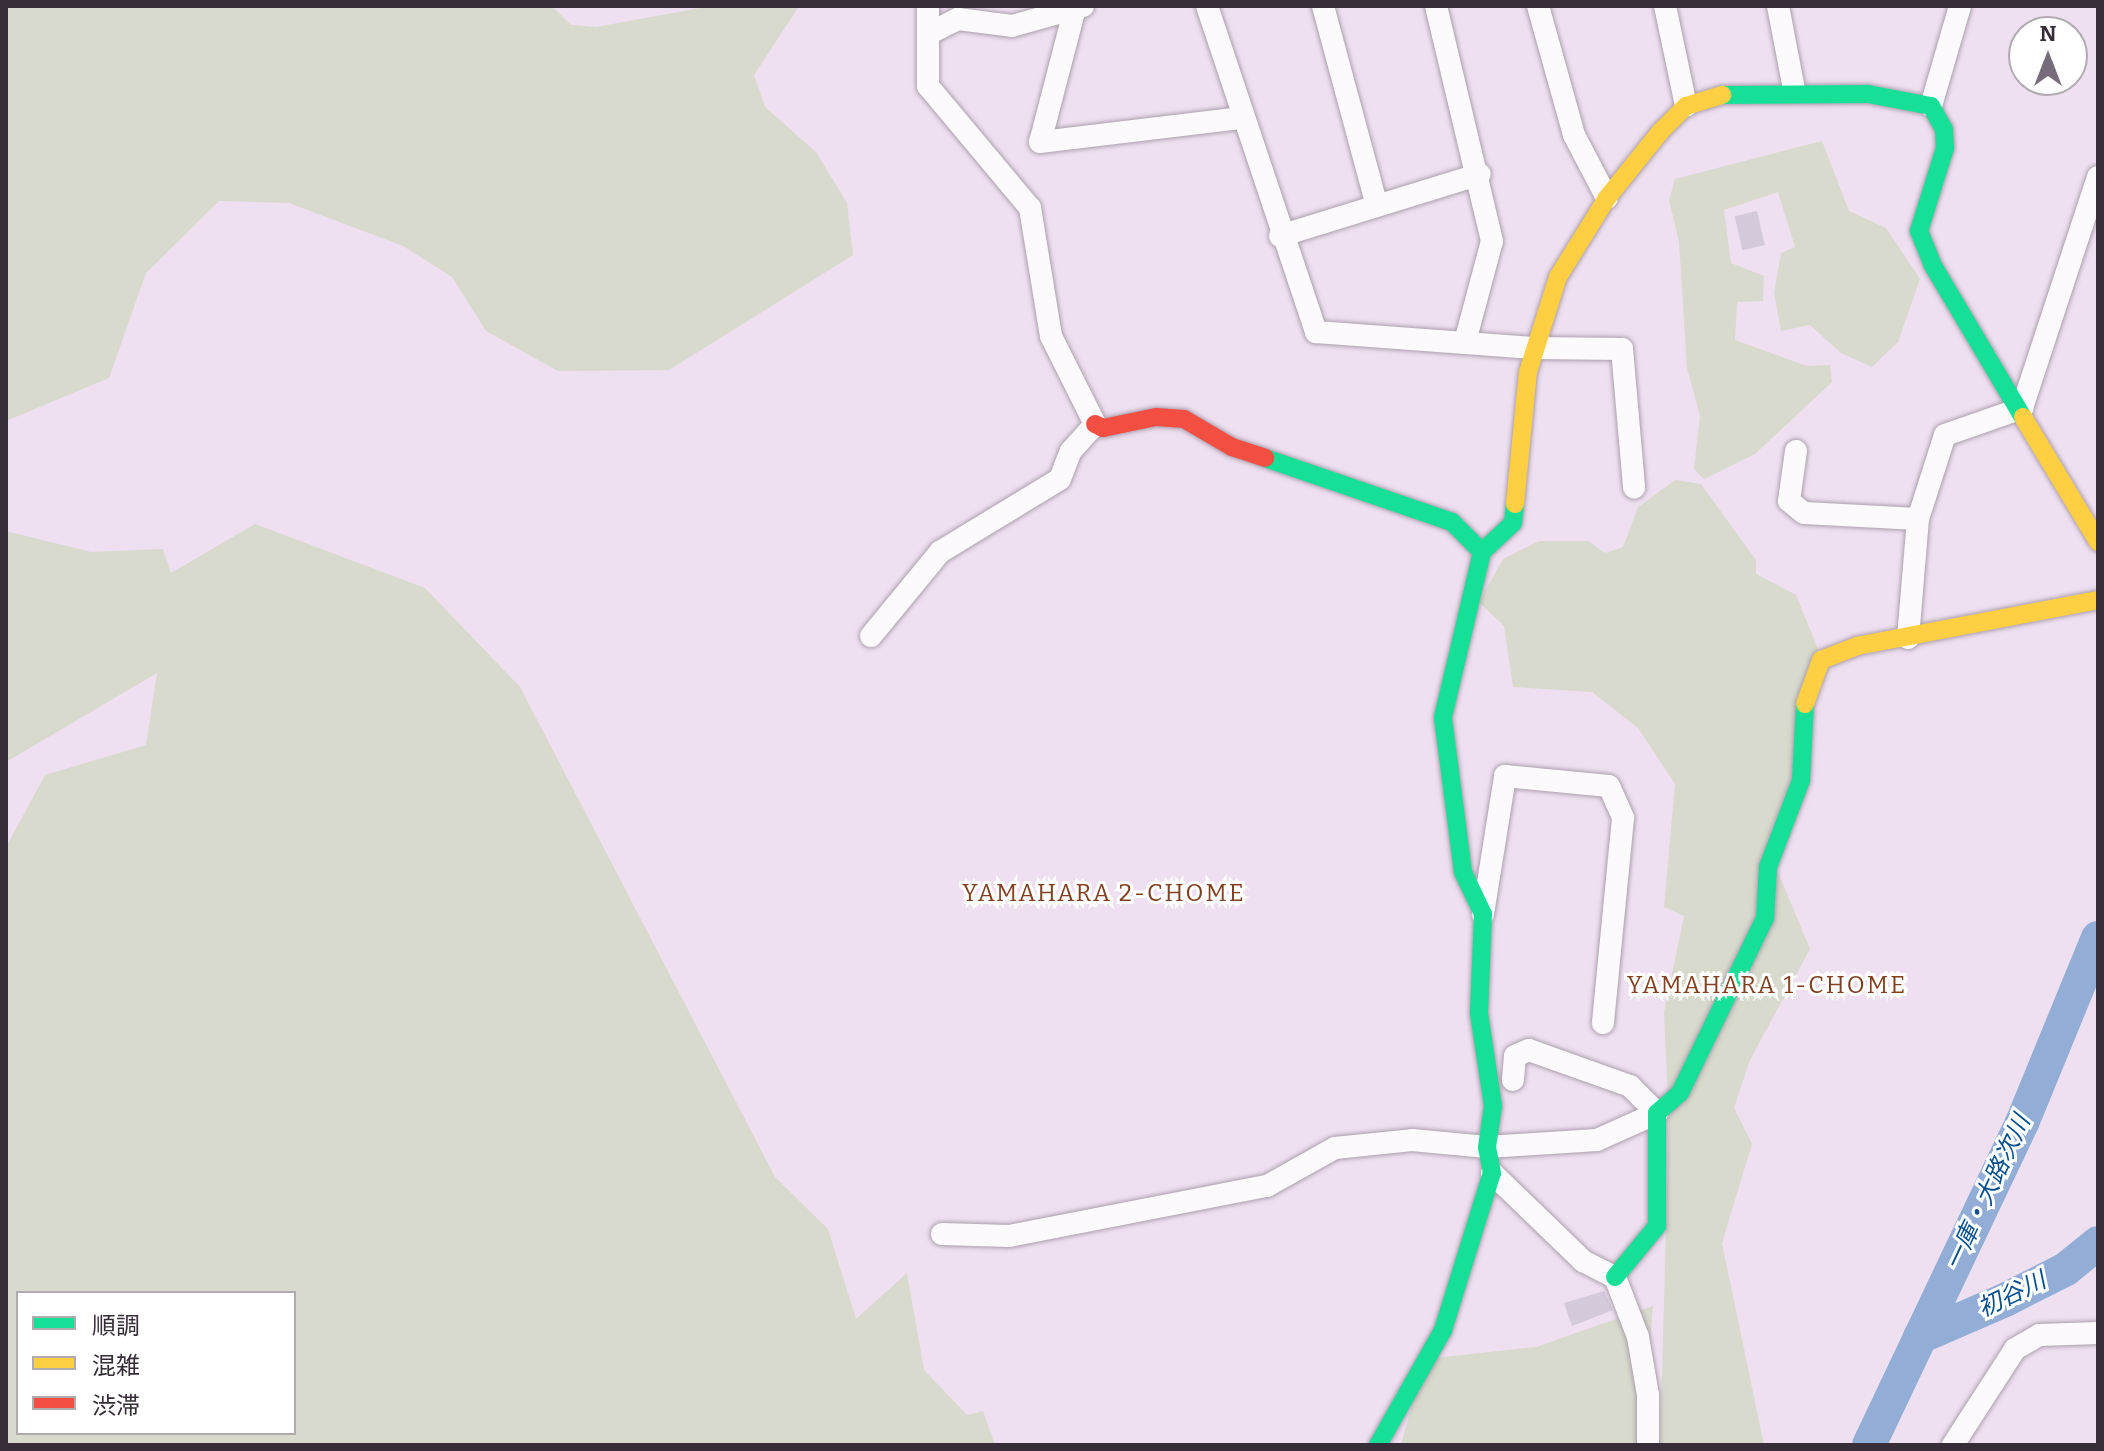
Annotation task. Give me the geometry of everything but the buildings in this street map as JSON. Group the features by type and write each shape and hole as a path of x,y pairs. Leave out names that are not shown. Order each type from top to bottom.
{"street":[{"path":"928,6 932,32 928,86 1030,208 1051,336 1095,424 1103,428 1156,417 1184,419 1232,447 1452,522 1482,552"},
{"path":"1207,6 1280,236 1316,332 1536,348 1622,349 1634,487"},
{"path":"1323,6 1376,202"},
{"path":"1436,6 1480,174 1492,241 1465,342"},
{"path":"1538,6 1574,135 1607,198"},
{"path":"1665,6 1686,106"},
{"path":"1778,6 1794,89"},
{"path":"1960,6 1931,106 1944,129 1945,148 1919,231 1932,264 2022,408 2098,542"},
{"path":"932,32 958,19 1012,26 1079,7"},
{"path":"1079,7 1040,142 1242,118"},
{"path":"1483,914 1463,872 1443,717 1450,670 1482,552 1513,523 1528,372 1558,277 1607,198 1686,106 1735,91 1794,89 1895,97 1931,106"},
{"path":"1280,236 1376,202 1480,174"},
{"path":"2022,408 2098,177"},
{"path":"1908,638 1918,519 1945,435 2022,408"},
{"path":"871,636 940,552 1060,479 1071,451 1095,424"},
{"path":"1796,451 1789,501 1804,513 1918,519"},
{"path":"942,1234 1009,1236 1267,1186 1335,1148 1412,1140 1487,1147 1597,1140 1657,1113 1680,1093 1765,918 1768,867 1801,780 1802,712 1821,660 1857,646 2098,600"},
{"path":"1378,1445 1443,1330 1492,1173 1487,1147 1493,1106 1479,1013 1483,914 1505,776 1609,786 1623,818 1603,1023"},
{"path":"1513,1080 1515,1056 1529,1050 1630,1086 1657,1113 1657,1226 1615,1277"},
{"path":"1492,1173 1583,1261 1615,1277 1638,1337 1648,1395 1648,1445"},
{"path":"1953,1445 2015,1349 2039,1335 2098,1333"}],"shaded area":[{"path":"6,6 552,6 571,25 596,27 711,6 798,8 754,75 765,107 816,152 847,203 853,255 669,370 558,371 486,331 452,277 403,246 289,203 219,201 146,273 109,378 6,421"},
{"path":"1822,141 1849,211 1886,228 1920,279 1898,342 1872,367 1841,353 1810,325 1781,331 1774,293 1781,253 1795,247 1778,192 1724,210 1731,263 1764,276 1763,301 1737,302 1735,340 1807,366 1830,365 1832,382 1755,454 1704,479 1694,469 1700,416 1687,368 1679,242 1669,200 1675,179"},
{"path":"1675,480 1701,484 1756,560 1756,574 1796,595 1818,649 1794,771 1766,843 1810,949 1750,1060 1734,1108 1752,1144 1722,1243 1764,1445 1660,1445 1669,1123 1664,1012 1684,916 1664,907 1675,784 1638,728 1592,692 1513,687 1504,626 1479,602 1503,559 1539,541 1588,541 1605,553 1623,547 1638,507"},
{"path":"255,524 425,588 520,687 775,1177 828,1229 856,1319 907,1273 924,1370 967,1415 983,1411 995,1445 6,1445 6,847 45,775 146,745 157,673 6,762 6,531 91,552 163,549 171,573"},
{"path":"1653,1306 1641,1445 1401,1445 1425,1359 1536,1347"}],"waterway":[{"name":"一庫・大路次川","path":"1869,1445 2022,1123 2098,938"},
{"name":"初谷川","path":"1920,1337 2066,1269 2098,1243"}],"traffic: fast":[{"path":"1722,95 1868,94 1931,106 1944,129 1945,148 1919,231 1932,264 2023,417"},
{"path":"1265,458 1452,522 1482,552"},
{"path":"1378,1445 1443,1330 1492,1173 1487,1147 1493,1106 1479,1013 1483,914 1463,872 1443,717 1482,552 1513,523 1515,504"},
{"path":"1615,1277 1657,1226 1657,1113 1680,1093 1765,918 1768,867 1801,780 1805,704"}],"traffic: slow":[{"path":"1515,504 1528,372 1558,277 1607,198 1660,132 1686,106 1722,95"},
{"path":"2023,417 2098,542"},
{"path":"1805,704 1821,660 1857,646 2098,600"}],"traffic: jam":[{"path":"1095,424 1103,428 1156,417 1184,419 1232,447 1265,458"}],"district":[{"name":"YAMAHARA 2-CHOME","path":"1104,894"},
{"name":"YAMAHARA 1-CHOME","path":"1767,986"}]}
